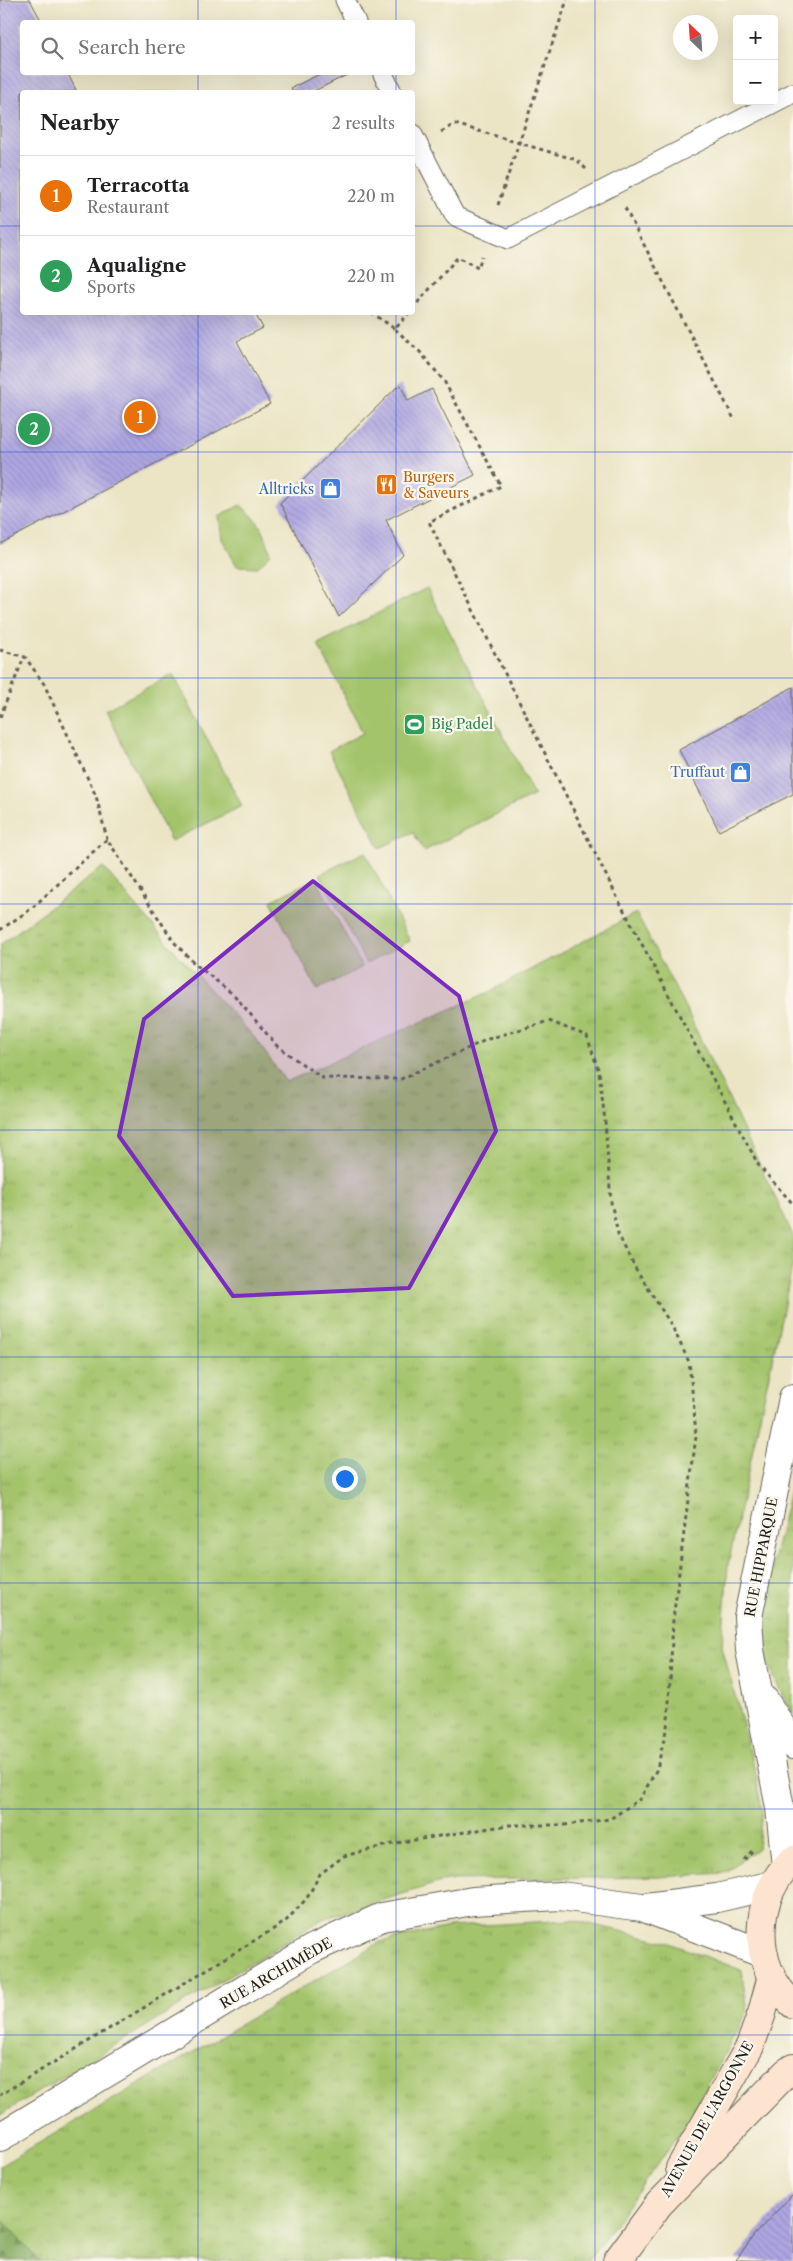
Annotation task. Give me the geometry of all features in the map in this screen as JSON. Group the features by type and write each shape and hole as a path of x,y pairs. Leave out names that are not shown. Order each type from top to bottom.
{"main road":[{"path":"784,1870 764,1907 761,1931 768,1965 787,2000 793,2004"},
{"name":"AVENUE DE L'ARGONNE","path":"659,2204 750,2046 762,2013 768,1965"},
{"name":"AVENUE DE L'ARGONNE","path":"616,2261 659,2204 793,2068"}],"street":[{"name":"RUE HIPPARQUE","path":"784,1870 780,1808 756,1687 750,1650 748,1617 793,1398"},
{"name":"RUE HIPPARQUE","path":"756,1687 793,1745"},
{"name":"RUE ARCHIMÈDE","path":"0,2138 312,1949 382,1917 473,1901 560,1896 642,1907 717,1898 784,1870"},
{"name":"RUE ARCHIMÈDE","path":"642,1907 768,1965"}],"lane":[{"path":"345,0 355,20"},
{"path":"384,75 391,90"},
{"path":"415,138 455,216 508,239 793,94"}],"path":[{"path":"415,306 458,257 478,268 567,0"},
{"path":"415,138 455,124 577,160 591,174 610,215 625,208 734,419"},
{"path":"375,315 395,329 420,352 444,381 501,486 429,522 618,899 759,1166 793,1204"},
{"path":"395,329 407,315"},
{"path":"0,650 25,657 44,684 96,796 107,839 174,942 194,963 235,996 277,1046 322,1078 401,1079 488,1039 549,1021 587,1036 598,1072 605,1122 611,1202 618,1234 634,1266 672,1326 689,1362 696,1436 673,1620 668,1722 657,1769 640,1799 610,1819 565,1825 500,1827 396,1843 344,1856 320,1874 307,1898 285,1922 0,2095"},
{"path":"0,717 25,657"},
{"path":"0,930 31,908 107,839"},
{"path":"737,1864 757,1845"}],"highlighted area":[{"path":"313,881 459,996 496,1131 409,1288 233,1296 119,1136 144,1019"}],"green space":[{"path":"240,505 260,526 271,554 258,567 237,566 222,539 219,517"},
{"path":"427,588 534,795 424,851 413,832 380,848 329,751 363,733 318,644"},
{"path":"173,674 242,806 171,841 105,710"},
{"path":"365,852 410,941 366,964 320,874"},
{"path":"103,867 179,956 254,1037 286,1082 487,993 636,913 689,1015 793,1235 793,1263 728,1565 722,1646 756,1775 762,1811 758,1848 724,1873 658,1877 447,1880 323,1919 0,2115 0,945"},
{"path":"316,878 362,967 317,990 271,901"},
{"path":"793,1478 793,1715 780,1691 764,1651 763,1626 765,1605 778,1539"},
{"path":"572,1920 664,1941 741,1970 748,2010 689,2120 588,2261 38,2261 0,2218 0,2166 380,1942 449,1927"},
{"path":"0,2217 39,2261 0,2261"}],"building":[{"path":"0,0 30,0 41,20 20,20 20,75 68,75 76,90 20,90 20,315 256,315 263,328 237,341 270,404 0,544"},
{"path":"318,75 347,75 316,90 292,90 291,88"},
{"name":"Burgers & Saveurs","path":"400,384 408,401 432,389 475,475 386,520 403,555 339,617 280,503"},
{"name":"Truffaut","path":"793,687 793,794 719,831 679,750"},
{"path":"793,2194 793,2261 736,2260 754,2235"}],"place":[{"name":"Terracotta","path":"140,417"},
{"name":"Aqualigne","path":"34,429"},
{"name":"Burgers & Saveurs","path":"387,485"},
{"name":"Alltricks","path":"330,489"},
{"name":"Big Padel","path":"415,724"},
{"name":"Truffaut","path":"741,772"}]}
